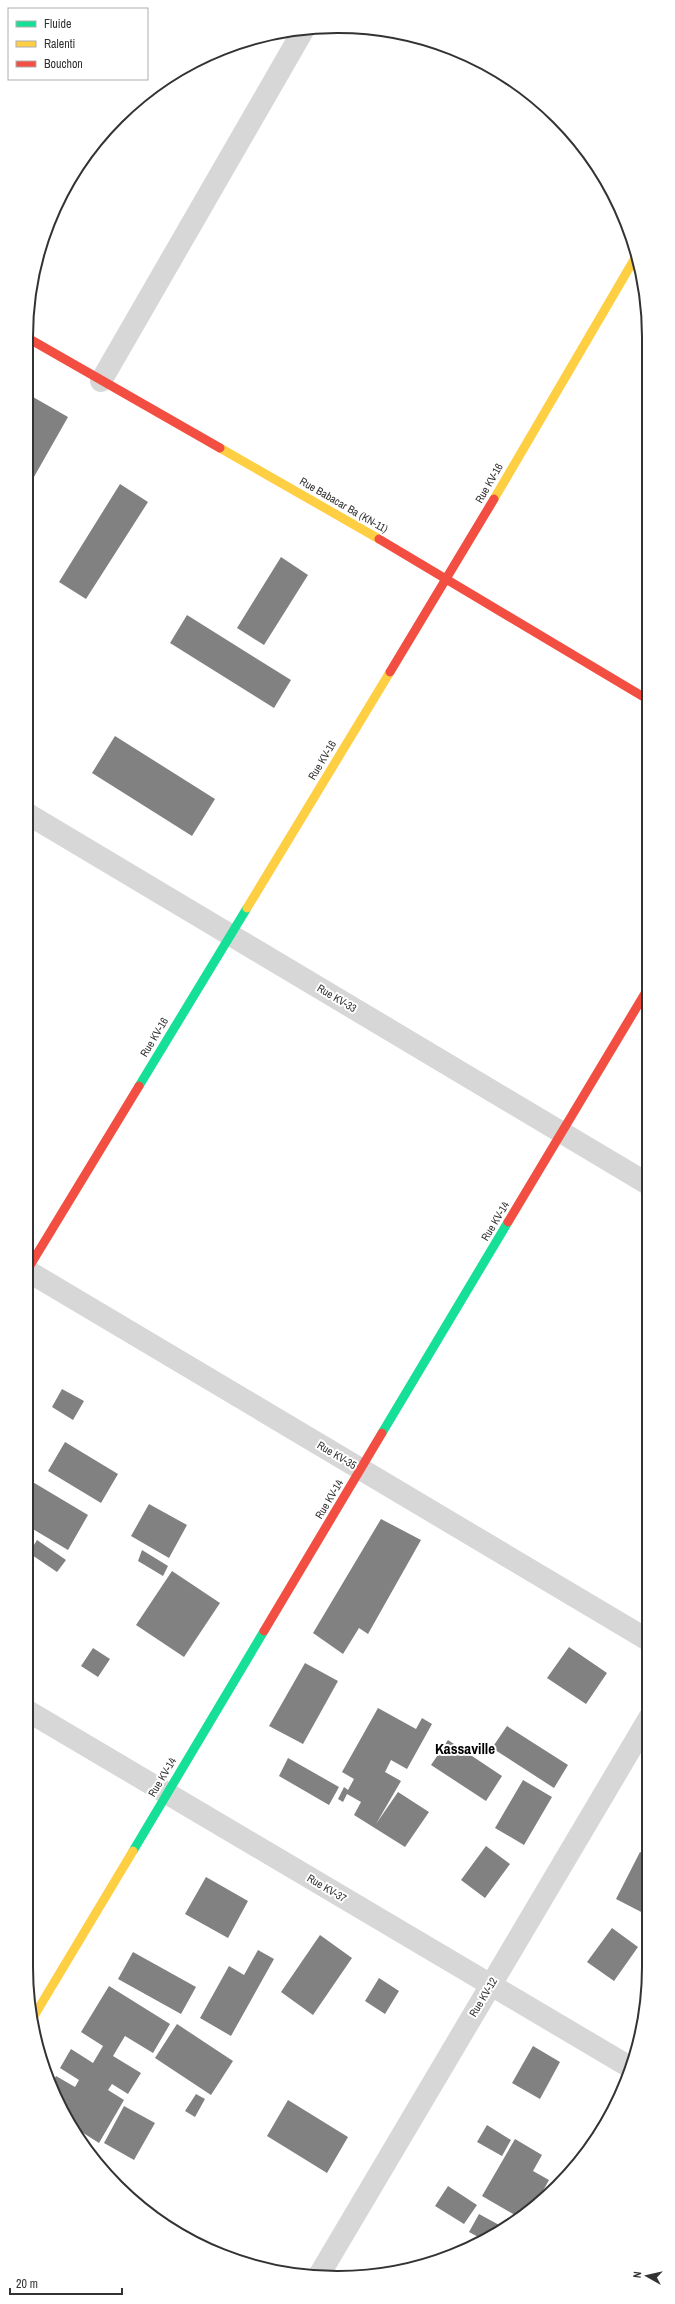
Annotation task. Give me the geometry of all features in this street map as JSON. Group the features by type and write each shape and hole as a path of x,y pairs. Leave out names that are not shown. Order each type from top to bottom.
{"street":[{"path":"101,381 300,36"},
{"name":"Rue KV-16","path":"33,1259 447,578 633,262"},
{"name":"Rue Babacar Ba (KN-11)","path":"33,341 447,578 642,696"},
{"name":"Rue KV-33","path":"33,817 642,1180"},
{"name":"Rue KV-14","path":"37,2011 561,1132 642,1000"},
{"name":"Rue KV-35","path":"33,1275 642,1636"},
{"name":"Rue KV-37","path":"33,1714 626,2065"},
{"name":"Rue KV-12","path":"322,2270 642,1730"}],"building":[{"path":"33,397 68,417 33,479"},
{"path":"120,484 148,502 86,599 59,582"},
{"path":"281,557 308,575 264,645 237,628"},
{"path":"187,615 291,680 274,708 170,643"},
{"path":"115,736 215,799 192,836 92,773"},
{"path":"62,1389 84,1401 73,1420 52,1407"},
{"path":"65,1442 118,1474 101,1503 48,1471"},
{"path":"33,1482 88,1515 68,1550 33,1529"},
{"path":"149,1504 187,1525 169,1558 131,1536"},
{"path":"381,1519 421,1540 368,1634 359,1628 343,1654 313,1633"},
{"path":"37,1540 66,1560 57,1572 33,1556 33,1546"},
{"path":"142,1550 168,1566 163,1576 138,1561"},
{"path":"172,1571 220,1603 184,1657 136,1625"},
{"path":"569,1647 607,1673 586,1704 547,1678"},
{"path":"93,1648 110,1659 98,1677 81,1666"},
{"path":"305,1663 338,1681 303,1744 269,1726"},
{"path":"378,1708 416,1729 422,1718 432,1724 407,1769 391,1760 385,1772 401,1781 376,1824 398,1792 429,1812 405,1847 354,1815 361,1802 347,1794 343,1802 338,1799 344,1787 348,1790 354,1779 342,1772"},
{"path":"507,1726 568,1765 554,1788 492,1748"},
{"path":"448,1740 502,1776 486,1801 431,1765"},
{"path":"288,1758 339,1787 329,1805 279,1776"},
{"path":"523,1780 552,1797 524,1845 495,1828"},
{"path":"486,1846 510,1864 485,1898 461,1880"},
{"path":"640,1852 642,1853 642,1912 616,1899"},
{"path":"206,1877 248,1901 228,1938 185,1914"},
{"path":"612,1928 638,1947 614,1981 587,1962"},
{"path":"320,1935 352,1958 313,2015 281,1992"},
{"path":"258,1950 274,1959 231,2036 200,2018 229,1966 244,1975"},
{"path":"133,1952 196,1987 181,2014 118,1979"},
{"path":"379,1978 399,1991 385,2014 365,2001"},
{"path":"109,1986 170,2024 153,2053 125,2036 113,2056 141,2073 128,2094 112,2084 108,2090 124,2100 99,2143 82,2132 64,2101 54,2079 56,2076 75,2087 79,2080 60,2068 71,2049 93,2063 103,2046 81,2032"},
{"path":"177,2024 233,2061 211,2095 155,2058"},
{"path":"533,2046 560,2062 540,2099 512,2083"},
{"path":"196,2094 205,2099 195,2117 185,2111"},
{"path":"288,2100 348,2137 327,2173 267,2136"},
{"path":"124,2106 155,2123 134,2160 104,2143"},
{"path":"487,2125 511,2140 502,2156 477,2142"},
{"path":"515,2139 542,2155 533,2171 549,2180 543,2191 514,2215 482,2196"},
{"path":"448,2186 477,2205 464,2224 435,2206"},
{"path":"479,2214 499,2225 478,2237 469,2232"}],"traffic: fast":[{"path":"139,1086 247,908"},
{"path":"382,1433 508,1222"},
{"path":"133,1851 264,1631"}],"traffic: slow":[{"path":"494,499 633,262"},
{"path":"220,448 379,539"},
{"path":"247,908 390,672"},
{"path":"37,2011 133,1851"}],"traffic: jam":[{"path":"33,341 220,448"},
{"path":"390,672 494,499"},
{"path":"379,539 642,696"},
{"path":"508,1222 642,998"},
{"path":"33,1260 139,1086"},
{"path":"264,1631 382,1433"}],"district":[{"name":"Kassaville","path":"465,1748"}]}
